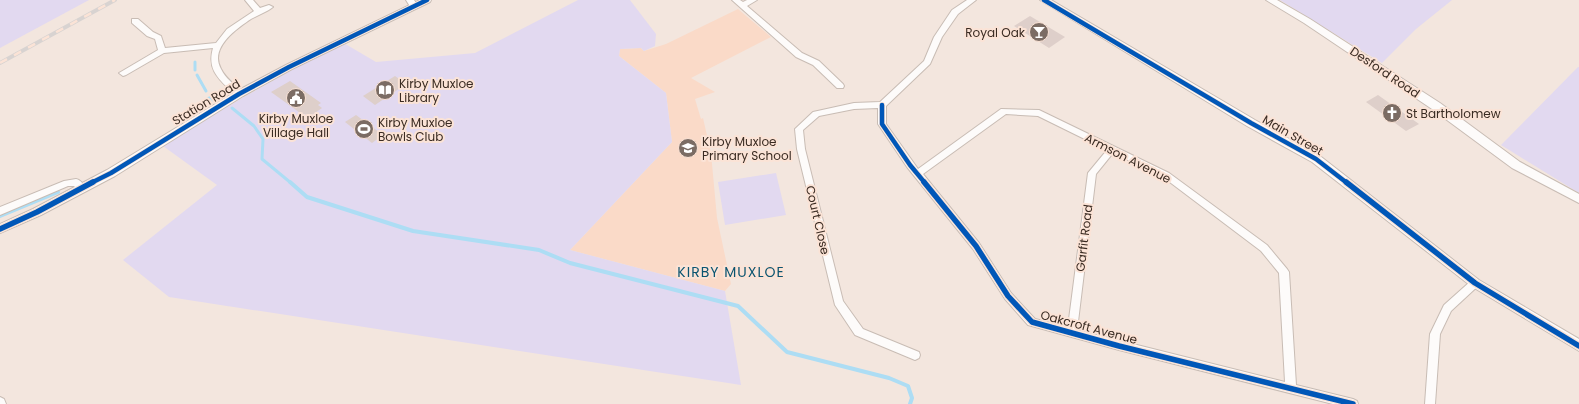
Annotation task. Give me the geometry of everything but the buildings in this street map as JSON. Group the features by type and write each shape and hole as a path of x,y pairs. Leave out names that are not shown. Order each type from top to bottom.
{"street":[{"path":"249,0 258,12"},
{"name":"Station Road","path":"0,229 37,212 111,173 239,94 296,63 412,3 427,0"},
{"path":"739,2 753,0"},
{"path":"882,105 927,62 938,37 955,12 972,0"},
{"name":"Main Street","path":"1044,0 1251,123 1316,159 1475,283 1579,346"},
{"name":"Desford Road","path":"1270,0 1307,21 1368,60 1436,106 1516,165 1579,199"},
{"path":"739,2 799,56 816,63 840,86"},
{"path":"239,94 216,70 213,57 217,45 227,34 258,12 269,7"},
{"path":"135,21 150,34 158,38 162,51"},
{"path":"123,73 162,51 217,45"},
{"name":"Oakcroft Avenue","path":"882,105 882,124 918,173 976,246 1008,296 1032,322 1353,404"},
{"name":"Court Close","path":"882,105 854,106 816,114 800,129 801,149 838,302 860,332 915,355"},
{"name":"Armson Avenue","path":"918,173 1004,111 1039,113 1166,175 1264,248 1284,272 1290,389"},
{"name":"Garfit Road","path":"1072,333 1092,173 1112,149"},
{"path":"0,211 67,183 76,182 82,189"},
{"path":"1430,404 1435,334 1447,308 1475,283"}],"shaded area":[{"path":"0,0 89,0 0,48"},
{"path":"578,0 630,0 656,34 655,46 644,51 641,48 620,49 619,56 666,93 672,142 570,250 725,291 741,385 169,297 123,260 217,185 163,146 242,98 342,42 376,62 475,53"},
{"path":"1280,0 1452,0 1416,29 1382,63"},
{"name":"Kirby Muxloe Primary School","path":"738,9 771,37 691,78 715,92 695,99 701,119 703,118 711,153 717,218 731,284 725,291 570,250 672,142 666,93 619,56 620,49 641,48 644,51 666,44"},
{"path":"1579,67 1579,193 1501,145"},
{"path":"776,173 786,215 725,225 718,182"}],"waterway":[{"path":"195,62 195,70"},
{"path":"197,75 206,91"},
{"path":"201,103 211,97 213,100"},
{"path":"232,108 254,126 263,139 262,159 291,183"},
{"path":"290,182 307,197 413,231 539,250 570,263 738,306 787,352 889,378 908,386 912,398 910,404"},
{"path":"0,216 58,192"}],"railway":[{"path":"0,63 115,0"}],"cycle path":[{"path":"0,229 37,212 111,173 239,94 289,67 427,0"},
{"path":"1044,0 1251,123 1316,159 1475,283 1579,346"},
{"path":"882,105 882,124 910,165 976,246 1008,296 1032,322 1119,346 1353,404"}],"place":[{"name":"Royal Oak","path":"1039,32"},
{"name":"Kirby Muxloe Library","path":"385,90"},
{"name":"Kirby Muxloe Village Hall","path":"296,98"},
{"name":"St Bartholomew","path":"1392,113"},
{"name":"Kirby Muxloe Bowls Club","path":"364,129"},
{"name":"Kirby Muxloe Primary School","path":"688,148"}],"district":[{"name":"KIRBY MUXLOE","path":"731,272"}]}
